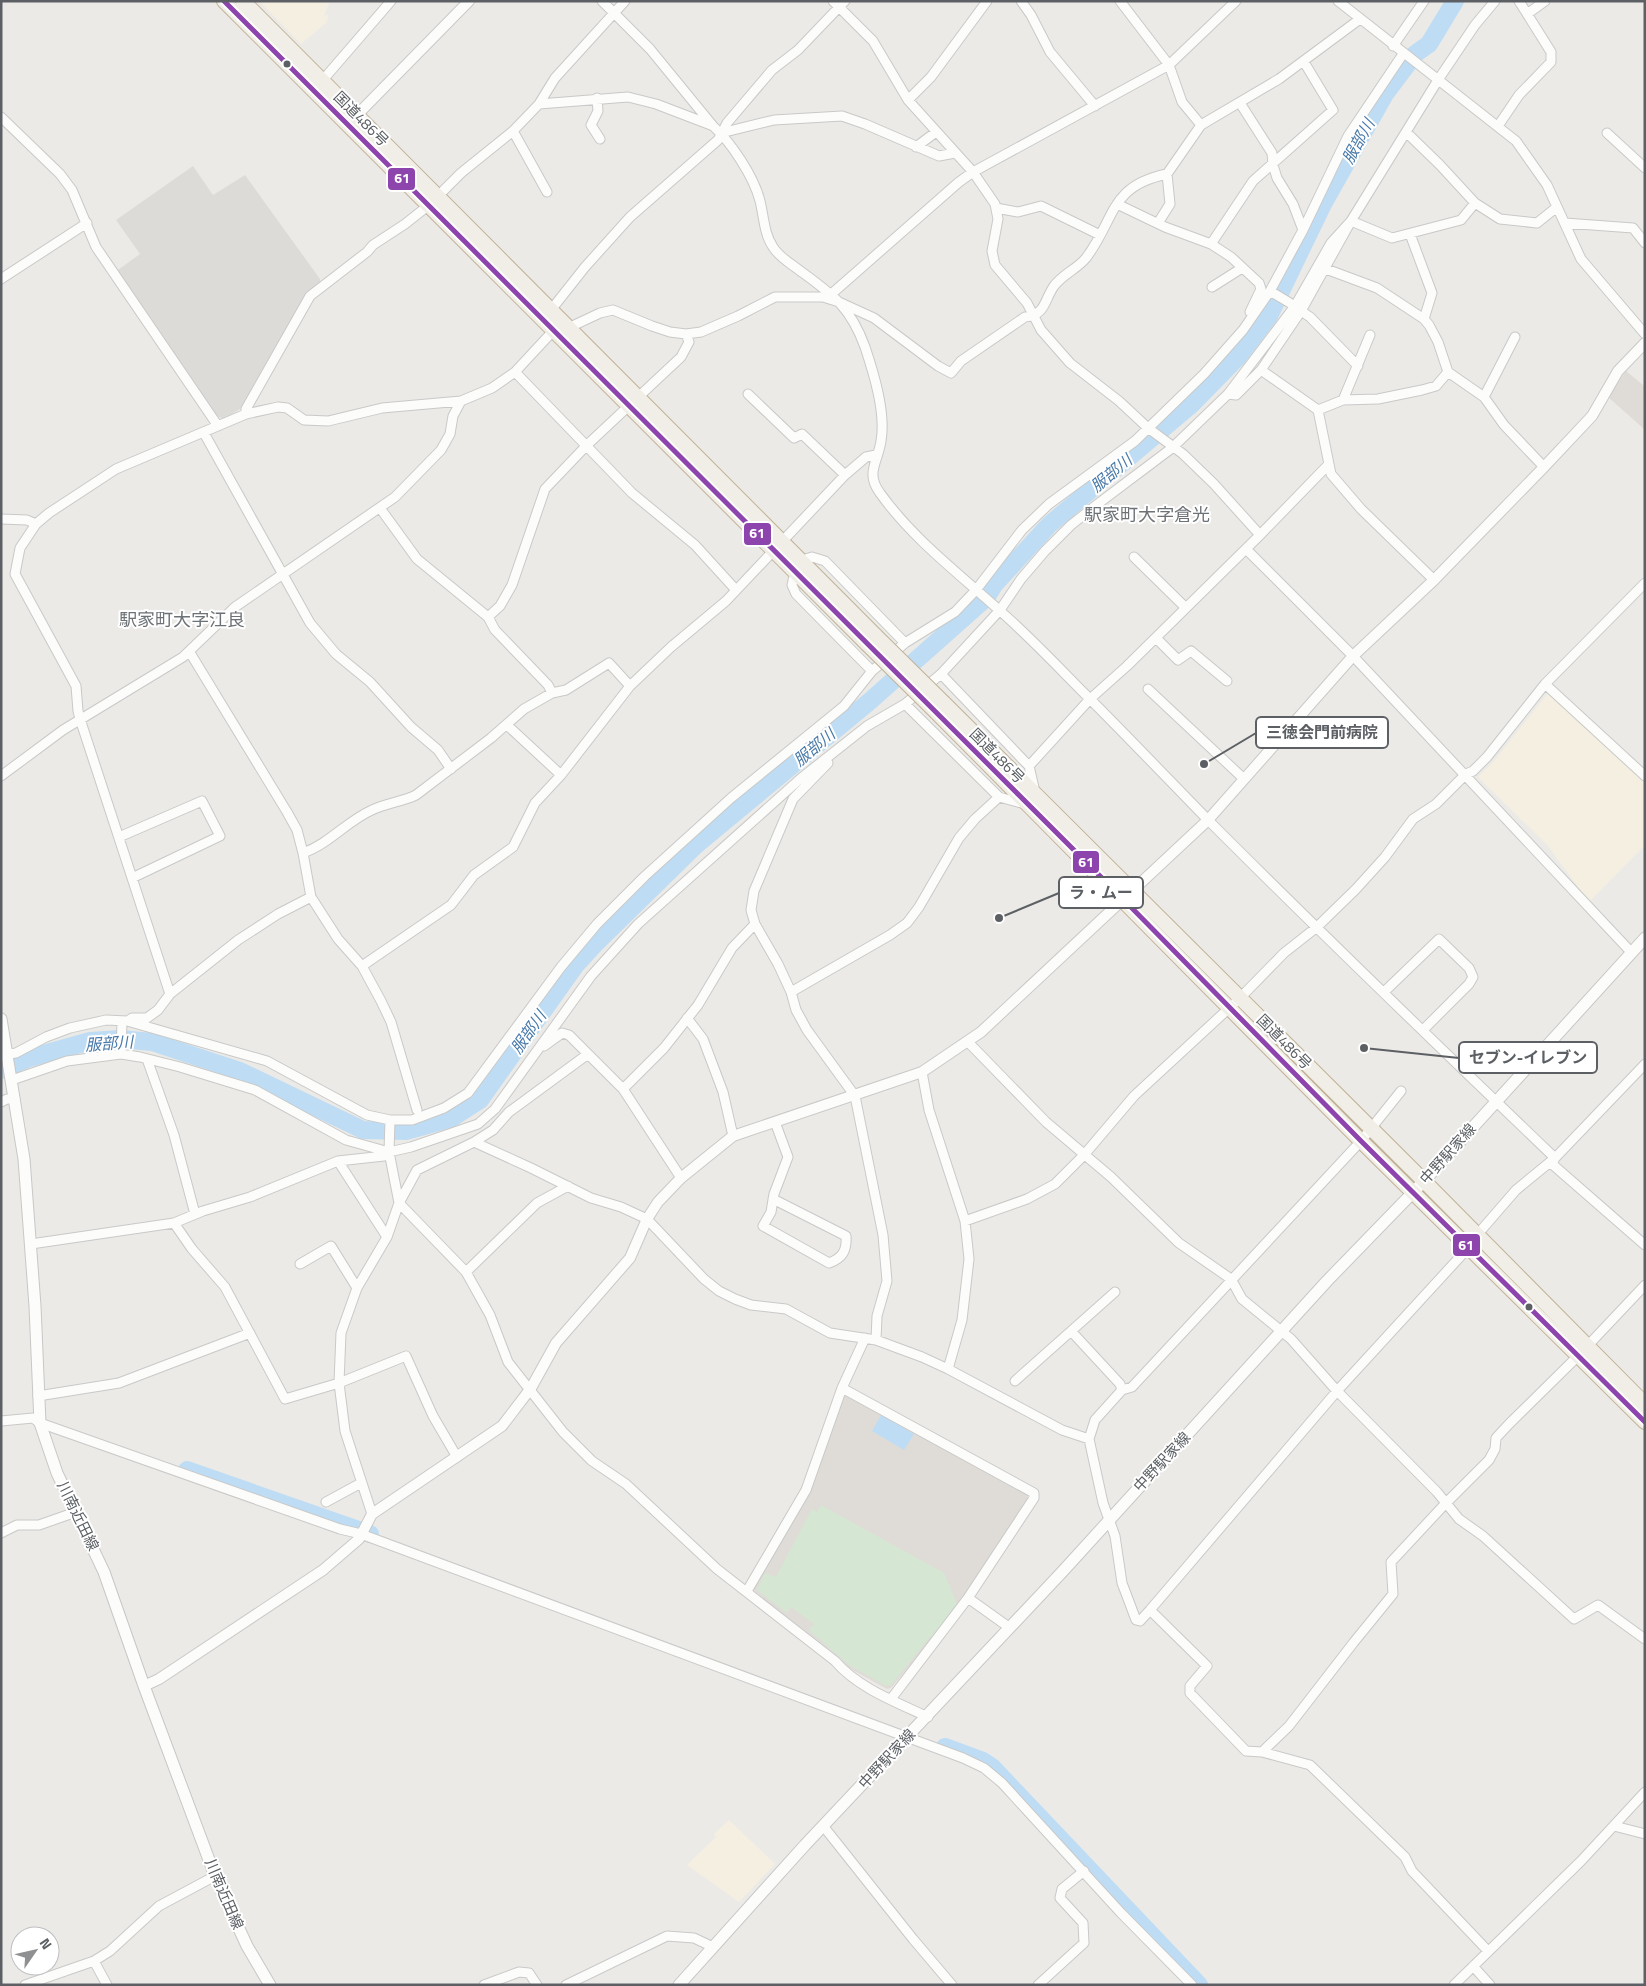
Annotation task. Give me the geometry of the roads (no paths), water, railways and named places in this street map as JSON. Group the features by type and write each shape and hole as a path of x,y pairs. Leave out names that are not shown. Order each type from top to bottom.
{"highway":[{"name":"国道486号","path":"224,1 353,119 554,330 633,402 1235,1002 1424,1181 1477,1235 1645,1422"},
{"name":"国道486号","path":"243,1 322,81 353,119"},
{"name":"国道486号","path":"433,201 570,328 633,402"},
{"name":"国道486号","path":"1235,1002 1361,1140 1469,1247 1582,1351 1645,1404"}],"main road":[{"name":"中野駅家線","path":"679,1985 805,1845 928,1717 1327,1281 1424,1181 1645,938"},
{"name":"川南近田線","path":"1,1020 5,1056 12,1079 24,1159 31,1244 40,1423 57,1473 104,1572 144,1686 215,1876 247,1946 270,1985"}],"street":[{"path":"322,81 390,1"},
{"path":"353,119 469,1"},
{"path":"602,1 650,49 713,126 721,133 752,179 759,198 767,236 773,248 780,256 829,296 851,311 874,318 938,366 951,373 961,361 1025,317 1034,316 1040,312 1054,286 1066,273 1085,259 1124,193 1152,177 1167,174"},
{"path":"246,414 246,410 310,296 367,252 373,245 405,224 433,201 461,172 513,132 539,104 555,78 625,1"},
{"path":"908,100 931,77 987,1"},
{"path":"1021,1 1031,15 1050,52 1095,106"},
{"path":"1120,1 1169,65 1182,102 1201,125"},
{"path":"170,994 80,720 76,686 15,574 20,548 36,524 49,513 116,469 246,414 278,407 286,408 304,420 322,421 382,408 461,401 492,388 515,372 554,330 570,328 587,318 614,310 670,332 686,334 701,332 775,297 829,296 959,182 973,172 1169,65 1236,1"},
{"path":"1338,1 1348,4 1360,19 1393,46 1516,141 1547,185 1581,259 1645,334"},
{"path":"1393,46 1424,1"},
{"path":"12,1079 67,1061 121,1053 255,1090 346,1140 390,1149 411,1147 478,1124 495,1109 592,976 638,924 786,792 832,754 867,726 905,704 941,674 1000,610 1021,579 1045,550 1071,525 1172,448 1228,394 1326,269 1351,221 1438,80 1475,25 1495,1"},
{"path":"1498,126 1519,95 1551,62 1551,52 1519,1"},
{"path":"1527,14 1545,1"},
{"path":"554,330 551,310 585,267 630,217 718,140 727,123 772,70 798,50 839,3 874,41 908,100 973,172 996,208 998,219 992,252 995,265 1022,297 1040,330 1070,363 1120,401 1172,448 1183,454 1214,484 1260,535"},
{"path":"1158,223 1170,204 1167,174 1201,125 1240,103 1304,62 1360,19"},
{"path":"5,1056 16,1054 46,1037 70,1028 106,1020 124,1023 267,1061 367,1115 390,1120 412,1120 444,1108 468,1093 561,967 597,924 645,876 730,798 844,706 872,671 906,643 955,612 976,590 1022,530 1049,504 1150,430 1204,374 1243,330 1270,291 1303,230 1348,136 1403,54"},
{"path":"1211,244 1253,181 1333,110 1304,62"},
{"path":"539,104 628,97 656,104 713,126"},
{"path":"597,98 598,111 592,125 600,139"},
{"path":"1240,103 1272,153 1277,178 1293,204 1303,230"},
{"path":"721,133 774,120 842,116 939,156 955,153"},
{"path":"1,117 60,174 72,190 96,247 218,426"},
{"path":"513,132 547,192"},
{"path":"916,147 936,132"},
{"path":"1406,132 1475,203 1500,219 1537,223 1557,207"},
{"path":"1607,133 1645,168"},
{"path":"1351,221 1392,238 1461,220 1475,203"},
{"path":"1117,204 1211,244 1231,257 1259,283 1261,289 1250,311 1253,316"},
{"path":"996,208 1018,212 1041,206 1100,235"},
{"path":"1228,394 1236,395 1261,370 1331,243 1351,221"},
{"path":"1,279 86,223"},
{"path":"1565,223 1633,228 1645,244"},
{"path":"1410,234 1432,293 1424,319"},
{"path":"1212,287 1242,268"},
{"path":"1326,269 1377,288 1424,319 1438,342 1448,372 1484,397 1504,425 1544,467"},
{"path":"1270,291 1297,307 1358,366"},
{"path":"851,311 865,347 883,422 881,445 873,464 873,480 877,490 900,519 923,542 1000,610 1208,820 1555,1158"},
{"path":"488,617 500,606 512,585 545,489 587,445 681,357 689,342 686,334"},
{"path":"1342,400 1370,335"},
{"path":"1484,397 1515,337"},
{"path":"144,1686 159,1679 323,1570 359,1539 372,1514 502,1426 531,1388 556,1343 630,1258 647,1219 658,1202 681,1178 733,1136 922,1072 968,1042 1208,820 1353,656 1434,580 1592,416 1618,371 1645,342"},
{"path":"1261,370 1318,410 1331,474 1361,509 1434,580"},
{"path":"515,372 632,493 695,545 736,590"},
{"path":"1318,410 1342,400 1378,399 1436,386 1448,372"},
{"path":"748,394 794,438 802,434 845,475"},
{"path":"1,776 80,720 183,657 235,607 395,497 441,450 450,434 453,416 461,401"},
{"path":"204,433 310,623 336,654 370,682 411,727 438,750 451,769"},
{"path":"362,966 451,905 474,875 512,847 535,803 561,776 630,686 671,647 726,601 845,475 866,457 876,455"},
{"path":"1029,766 1090,699 1156,638 1329,464"},
{"path":"380,508 417,560 488,617 495,630 548,685 552,693"},
{"path":"1,519 27,520 36,524"},
{"path":"1246,549 1353,656 1466,774 1631,952"},
{"path":"872,671 796,594 792,585 798,566 812,557 826,562 906,643"},
{"path":"1134,557 1186,608"},
{"path":"965,1221 1027,1199 1055,1184 1084,1155 1134,1096 1235,1002 1284,953 1317,927 1379,863 1413,819 1436,804 1466,774 1473,771 1487,757 1545,684 1645,583"},
{"path":"1156,638 1178,660 1191,651 1227,681"},
{"path":"189,651 297,830 311,897 338,939 362,966 391,1022 417,1110"},
{"path":"303,853 327,841 373,810 402,802 416,795 507,725 524,709 552,693 566,690 609,662 630,686"},
{"path":"905,704 999,797 1031,799 1029,766 941,674"},
{"path":"1545,684 1645,776"},
{"path":"1148,689 1244,779"},
{"path":"507,725 561,776"},
{"path":"832,754 834,757 793,799 754,891 751,910 755,924 778,964 791,992 796,1010 807,1030 855,1096 883,1235 887,1281 877,1316 876,1340"},
{"path":"791,992 890,935 907,923 919,908 958,838 975,818 999,797"},
{"path":"118,837 202,802 220,836 132,878"},
{"path":"124,1023 132,1018 147,1018 158,1010 170,994 238,940 278,914 311,897"},
{"path":"623,1089 664,1048 687,1018 732,948 755,924"},
{"path":"1384,992 1440,939 1469,968 1473,977 1469,984 1422,1030"},
{"path":"687,1018 704,1039 723,1092 733,1136"},
{"path":"121,1053 124,1023"},
{"path":"536,1051 562,1033 569,1035 623,1089 681,1178"},
{"path":"968,1042 1046,1122 1110,1177 1179,1243 1231,1279 1242,1299 1282,1330 1337,1391 1437,1492 1459,1519 1483,1536 1574,1620 1598,1605 1645,1638"},
{"path":"372,1514 345,1431 339,1382 341,1333 357,1288 387,1237 399,1203 418,1170 474,1142 492,1130 509,1112 588,1054"},
{"path":"147,1059 174,1135 194,1214"},
{"path":"1477,1235 1516,1190 1555,1158 1645,1064"},
{"path":"922,1072 929,1110 965,1221 969,1259 962,1320 948,1369"},
{"path":"1401,1091 1361,1140 1132,1387 1122,1390 1095,1420 1089,1439 1102,1503 1110,1519 1115,1536 1122,1584 1136,1620 1140,1621 1150,1610 1337,1391 1469,1247"},
{"path":"1,1102 7,1099 15,1099"},
{"path":"390,1120 411,1115 417,1110 444,1108"},
{"path":"390,1120 390,1149 399,1203 466,1272 490,1315 508,1362 531,1388 563,1432 592,1461 626,1484 717,1569 835,1661 847,1674 891,1700 928,1717"},
{"path":"773,1199 846,1236 847,1247 839,1259 829,1263 763,1226 771,1212 773,1199 788,1157 775,1122"},
{"path":"474,1142 591,1198 621,1207 647,1219 704,1279 719,1291 751,1305 786,1309 830,1333 876,1340 948,1369 1062,1430 1089,1439"},
{"path":"31,1244 174,1223 194,1214 250,1197 338,1161 384,1156 390,1149"},
{"path":"1555,1158 1552,1164 1645,1244"},
{"path":"338,1161 387,1237"},
{"path":"466,1272 537,1204 568,1186"},
{"path":"174,1223 192,1249 225,1287 285,1399 339,1382 406,1356 433,1416 457,1457"},
{"path":"300,1264 331,1246 357,1288"},
{"path":"1262,1752 1290,1726 1354,1642 1394,1594 1391,1562 1445,1504 1490,1460 1495,1449 1496,1438 1645,1285"},
{"path":"1016,1381 1115,1292"},
{"path":"1071,1331 1120,1384 1122,1390"},
{"path":"38,1396 119,1383 250,1333"},
{"path":"747,1592 806,1490 842,1388 865,1338"},
{"path":"842,1388 1034,1493 1034,1498 968,1598 891,1700"},
{"path":"1,1421 33,1418 40,1423 331,1526 361,1534 910,1735 984,1768 1002,1783 1122,1913 1192,1985"},
{"path":"326,1502 361,1483"},
{"path":"1,1533 17,1525 39,1525 76,1512"},
{"path":"968,1598 1010,1628"},
{"path":"1150,1610 1207,1666 1190,1686 1190,1693 1246,1751 1262,1752 1310,1765 1405,1857 1412,1871 1488,1951"},
{"path":"1454,1985 1614,1826 1645,1792"},
{"path":"1614,1826 1645,1834"},
{"path":"824,1827 952,1985"},
{"path":"1038,1985 1084,1943 1083,1923 1060,1898 1062,1889 1084,1871"},
{"path":"26,1985 94,1961 110,1951 159,1906 215,1876"},
{"path":"566,1985 667,1936 694,1938 713,1947"},
{"path":"94,1961 107,1985"},
{"path":"1473,1966 1490,1985"},
{"path":"484,1985 519,1972 529,1973 537,1985"}],"water":[{"path":"881,1415 914,1434 904,1450 872,1431"}],"waterway":[{"name":"服部川","path":"1,1070 29,1058 90,1041 121,1039 152,1042 240,1071 363,1130 406,1131 452,1118 480,1100 575,966 596,943 696,845 870,701 986,598 994,585 1049,525 1191,405 1238,357 1269,316 1323,204 1385,94 1415,54 1429,44 1455,1"},
{"path":"187,1470 370,1534"},
{"path":"945,1747 983,1761 992,1767 1199,1985"}],"place":[{"name":"三徳会門前病院","path":"1204,764"},
{"name":"ラ・ムー","path":"999,918"},
{"name":"セブン-イレブン","path":"1364,1048"}],"district":[{"name":"駅家町大字倉光","path":"1147,515"},
{"name":"駅家町大字江良","path":"182,620"}]}
